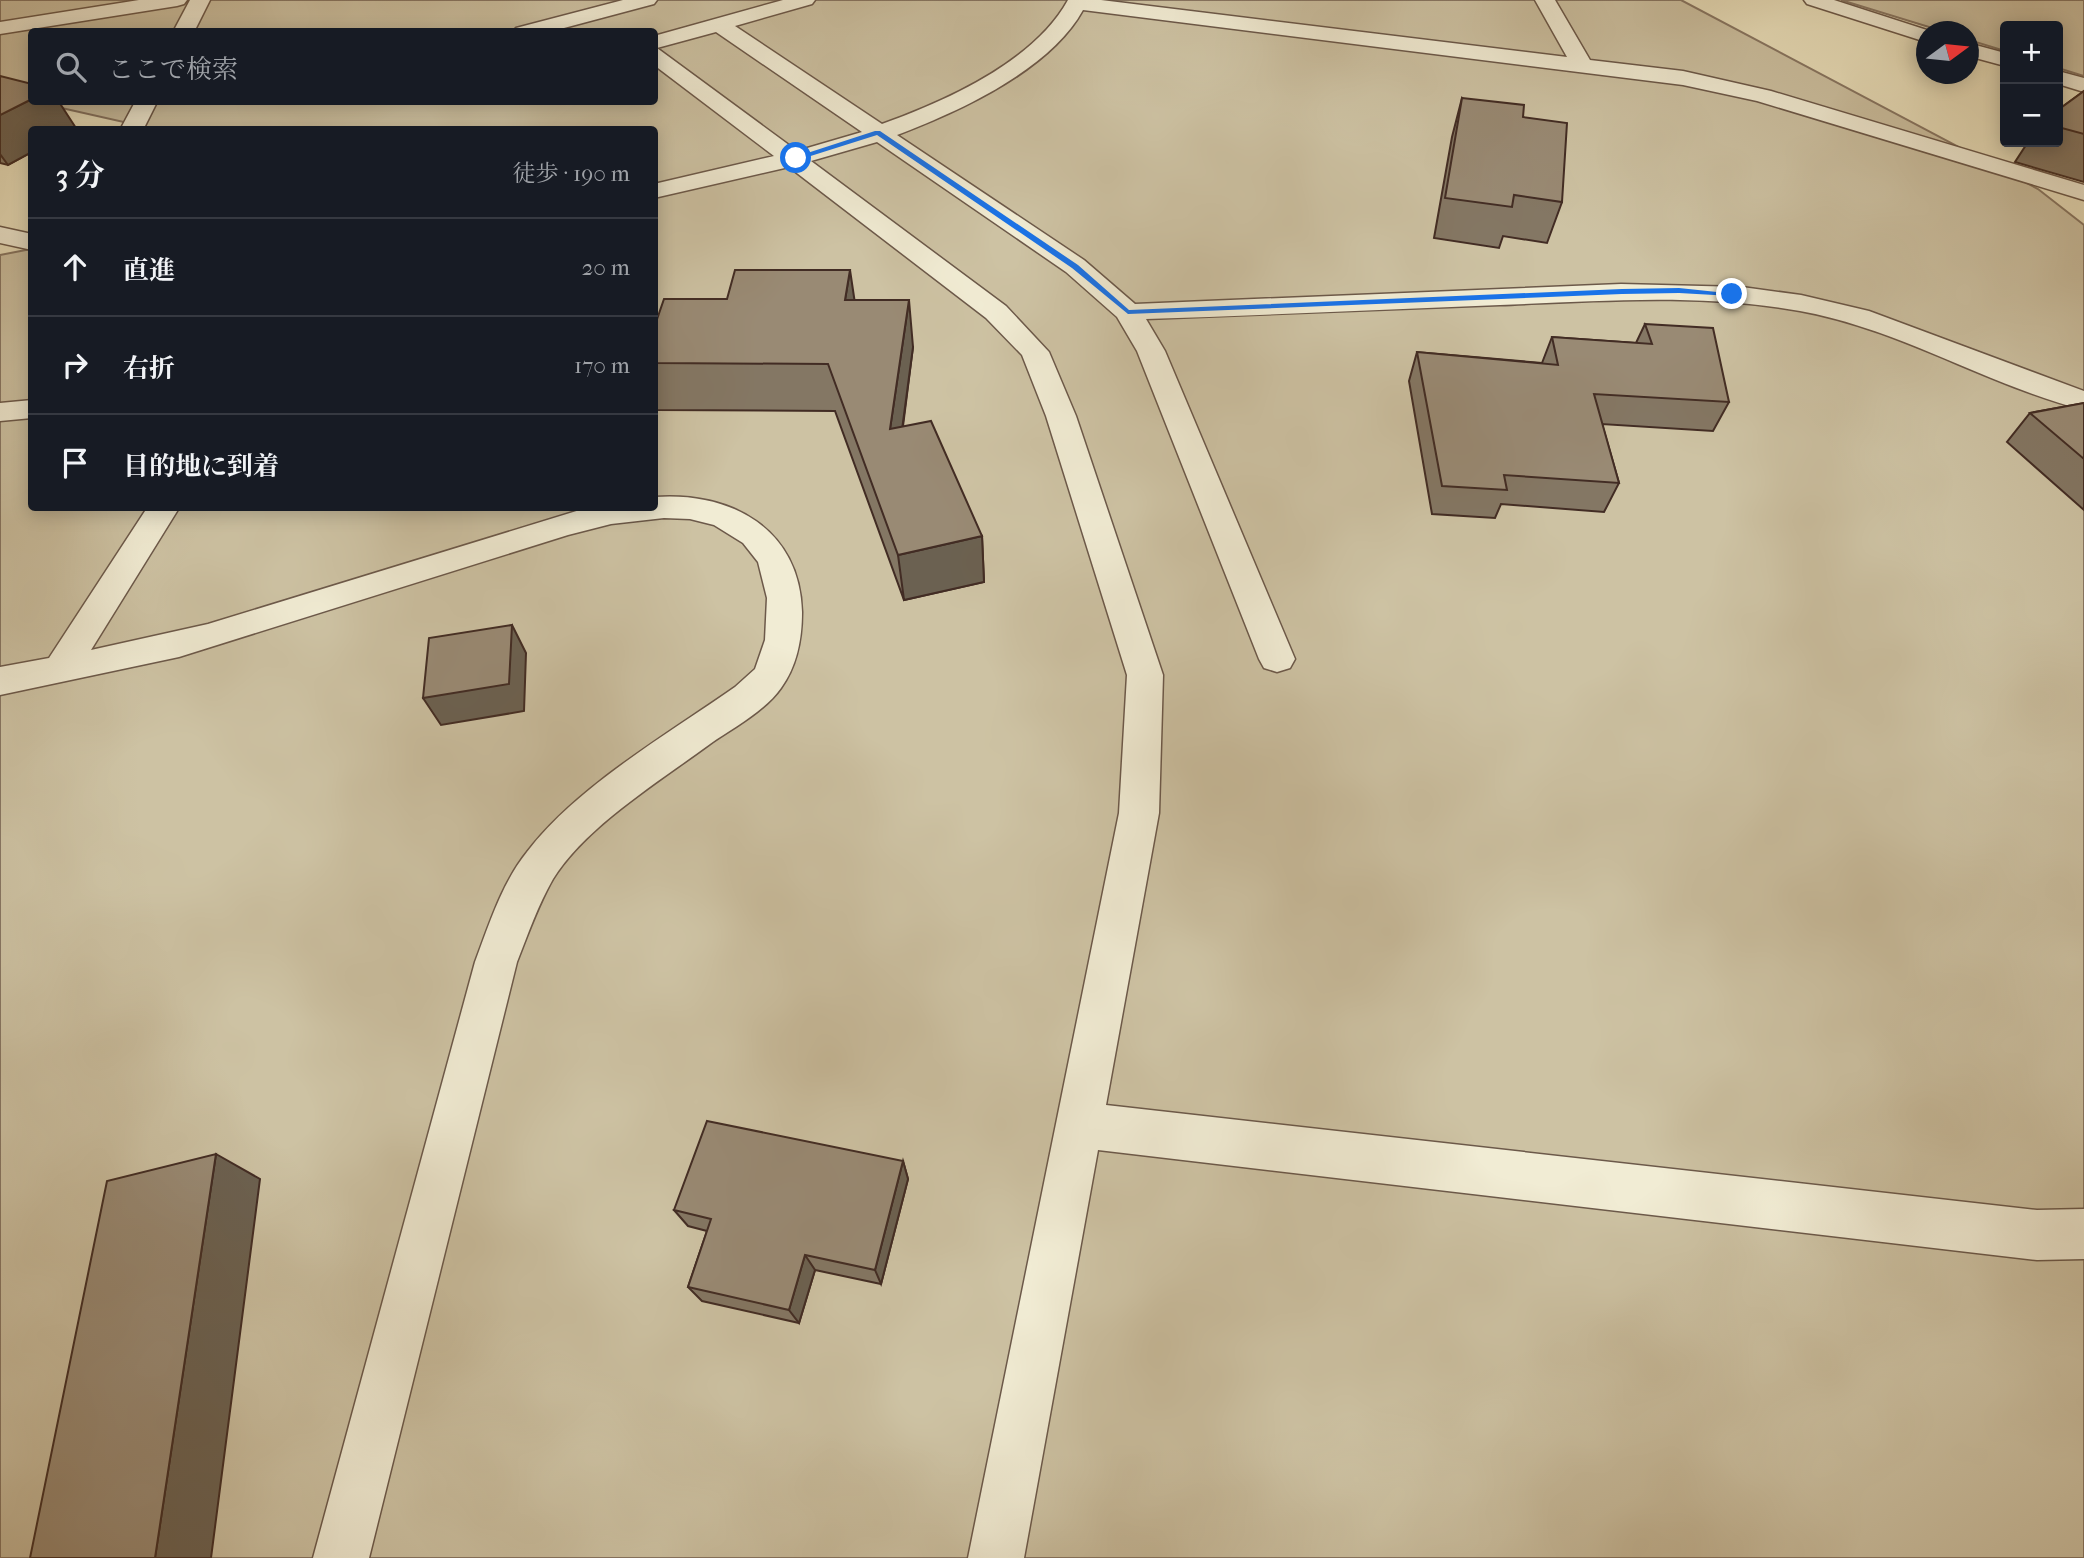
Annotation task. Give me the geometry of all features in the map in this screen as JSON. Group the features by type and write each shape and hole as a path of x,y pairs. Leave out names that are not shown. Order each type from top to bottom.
{"street":[{"path":"0,28 177,0"},
{"path":"185,28 200,0"},
{"path":"538,28 647,0"},
{"path":"658,42 805,0"},
{"path":"1545,0 1582,64"},
{"path":"1814,0 1916,32"},
{"path":"658,190 796,158 878,133 964,97 1019,64 1063,25 1077,2 1683,78 1738,89 2084,193"},
{"path":"721,26 1075,267 1128,312 1163,378 1277,659"},
{"path":"1979,52 2000,58"},
{"path":"658,57 796,158 996,312 1035,352 1061,416 1145,676 1139,813 996,1558"},
{"path":"2063,79 2084,85"},
{"path":"133,126 144,105"},
{"path":"0,235 28,241"},
{"path":"1128,312 1679,290 1732,294 1819,306 1862,318 2084,401"},
{"path":"0,412 28,410"},
{"path":"341,1558 496,962 515,912 540,864 594,808 748,697 768,678 780,652 786,619 782,580 773,557 763,542 745,527 718,513 687,508 658,509"},
{"path":"60,670 161,511"},
{"path":"0,681 60,670 223,632 567,525 626,511"},
{"path":"1079,1125 2037,1236 2084,1234"}],"shaded area":[{"path":"0,0 1681,0 2038,189 2084,225 2084,1558 0,1558 0,255 28,250 28,511 658,511 658,126 142,126 48,105 658,105 658,28 28,28 28,100 0,93"},
{"path":"1841,0 2084,0 2084,76 2063,70 2063,21 2000,21 2000,49 1979,43 1979,21 1916,23"}],"building":[{"path":"0,76 28,83 28,101 0,115"},
{"path":"2084,91 2084,134 2063,128 2063,106"},
{"path":"1462,98 1524,105 1523,117 1567,123 1562,202 1514,195 1512,207 1445,198"},
{"path":"735,270 850,270 845,300 909,300 890,429 931,421 982,536 898,555 828,364 658,363 658,316 664,299 727,299"},
{"path":"1645,324 1713,328 1729,402 1594,394 1619,483 1504,475 1507,490 1442,486 1417,352 1558,365 1552,337 1652,344"},
{"path":"2084,403 2084,459 2030,413"},
{"path":"512,625 509,684 423,698 429,638"},
{"path":"707,1121 903,1161 875,1270 805,1255 789,1310 688,1287 711,1219 674,1210"},
{"path":"216,1154 155,1558 30,1558 107,1181"}],"route":[{"path":"796,158 878,133 1075,267 1128,312 1679,290 1732,294"}]}
